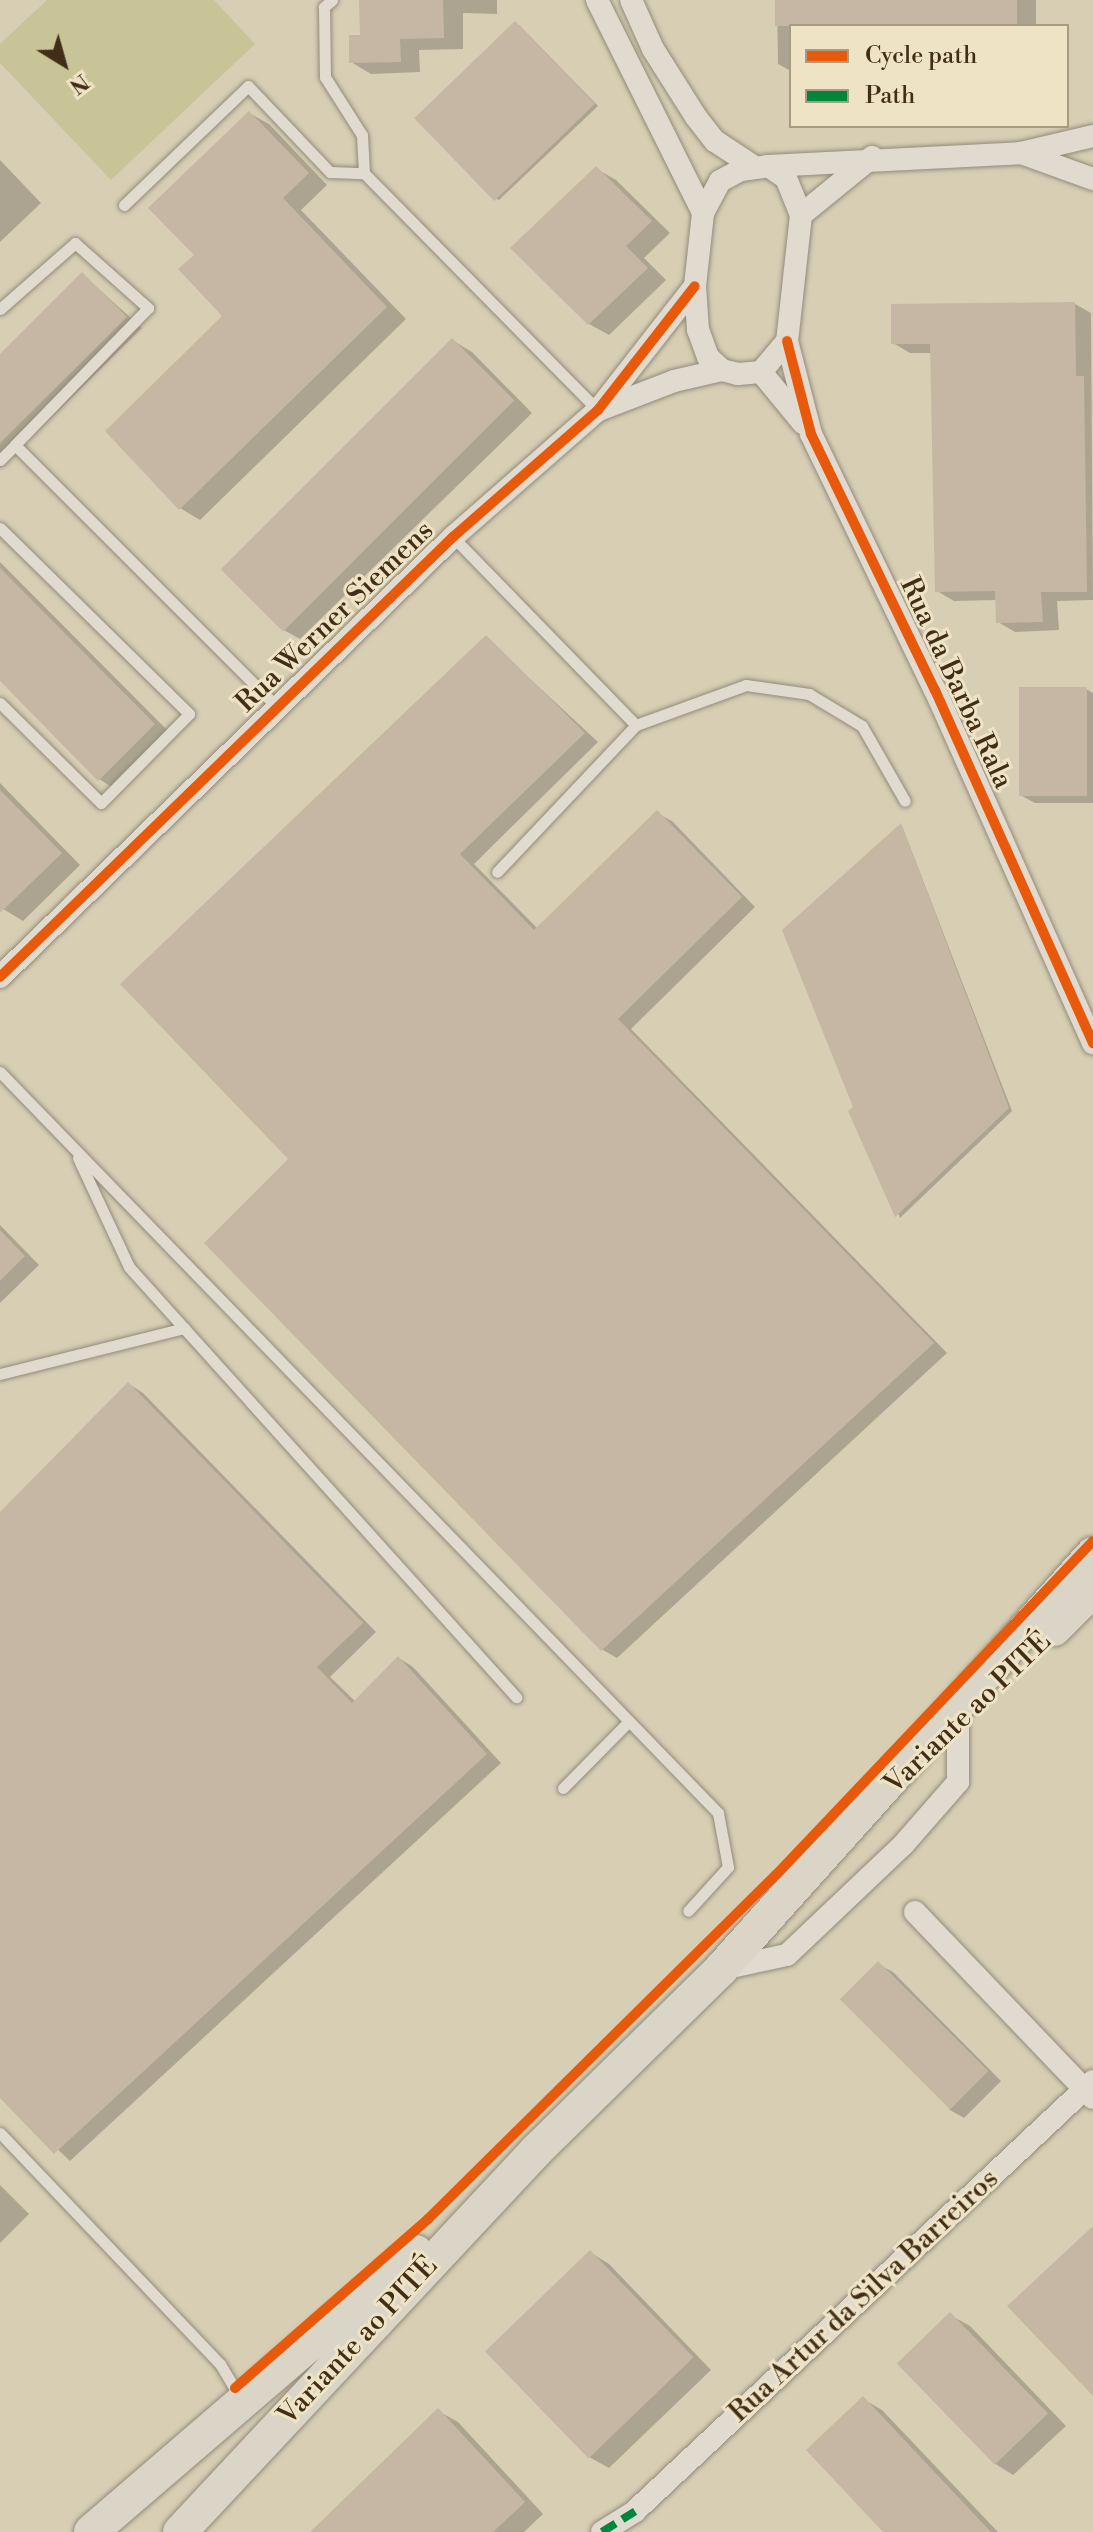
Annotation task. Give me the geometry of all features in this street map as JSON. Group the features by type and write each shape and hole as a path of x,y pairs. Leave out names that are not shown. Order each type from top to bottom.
{"main road":[{"name":"Variante ao PITÉ","path":"180,2532 536,2151 721,1969 1093,1554"},
{"name":"Variante ao PITÉ","path":"842,1836 1093,1590"},
{"name":"Variante ao PITÉ","path":"91,2532 241,2399 536,2151"},
{"path":"237,2470 245,2433 241,2399"}],"street":[{"path":"597,0 703,213"},
{"path":"631,0 653,49 696,117 715,141 786,178 801,215 787,341 761,372"},
{"path":"722,370 708,357 698,330 695,286 703,213 720,181 762,167 872,157 1021,153 1093,136"},
{"path":"1021,153 1093,179"},
{"path":"801,215 872,157"},
{"name":"Rua Werner Siemens","path":"0,977 453,537 598,410 695,286"},
{"name":"Rua da Barba Rala","path":"787,341 811,434 935,690 1093,1043"},
{"name":"Rua Werner Siemens","path":"598,410 674,381 722,370 761,372"},
{"name":"Rua da Barba Rala","path":"761,372 811,434"},
{"path":"721,1969 787,1955 903,1845 958,1782 958,1723"},
{"path":"915,1912 1090,2089"},
{"name":"Rua Artur da Silva Barreiros","path":"602,2532 635,2511 1090,2089"}],"lane":[{"path":"332,0 324,7 325,77 362,135 364,173 598,410"},
{"path":"124,205 248,86 330,172 364,173"},
{"path":"0,309 75,243 148,308 0,460"},
{"path":"15,445 276,706"},
{"path":"0,528 189,714 101,803 0,703"},
{"path":"453,537 636,725"},
{"path":"497,872 636,725 746,685 809,694 862,726 905,801"},
{"path":"0,1072 718,1813 728,1867 688,1911"},
{"path":"73,1147 129,1267 516,1697"},
{"path":"0,1374 184,1328"},
{"path":"563,1788 629,1721"},
{"path":"0,2133 220,2364 241,2399"}],"shaded area":[{"path":"47,0 214,0 255,44 111,180 0,63 0,44"}],"building":[{"path":"359,0 443,0 444,38 400,39 401,62 349,63 349,35 360,35"},
{"path":"775,0 1017,0 1017,24 775,26"},
{"path":"515,21 595,104 494,201 414,118"},
{"path":"249,111 309,173 283,198 387,307 179,510 105,431 222,316 178,269 194,255 148,208"},
{"path":"596,166 652,221 626,246 648,268 588,325 510,248"},
{"path":"82,272 127,317 0,443 0,354"},
{"path":"1075,302 1076,376 1084,376 1087,592 1041,592 1043,622 996,623 995,591 935,592 930,344 891,344 891,304"},
{"path":"452,338 514,400 283,631 221,569"},
{"path":"0,568 155,724 98,781 0,681"},
{"path":"486,635 585,733 460,854 534,930 657,810 742,897 618,1019 934,1343 601,1651 204,1243 288,1159 120,984"},
{"path":"1019,687 1087,687 1087,796 1019,796"},
{"path":"0,790 62,853 0,913"},
{"path":"901,823 1009,1108 895,1217 848,1111 853,1107 782,930"},
{"path":"0,1230 25,1256 0,1281"},
{"path":"128,1382 363,1623 317,1667 352,1703 398,1656 487,1754 54,2154 0,2098 0,1512"},
{"path":"878,1961 988,2071 950,2109 840,1999"},
{"path":"1093,2226 1093,2396 1007,2306"},
{"path":"590,2250 694,2357 588,2459 485,2351"},
{"path":"950,2312 1048,2413 995,2465 897,2363"},
{"path":"863,2396 991,2532 883,2532 806,2450"},
{"path":"438,2408 525,2502 493,2532 310,2532"}],"marked path":[{"path":"602,2532 635,2511"}],"cycle path":[{"path":"0,977 453,537 598,410 695,286"},
{"path":"787,341 811,434 935,690 1093,1043"},
{"path":"235,2388 428,2219 776,1875 1093,1541"}]}
